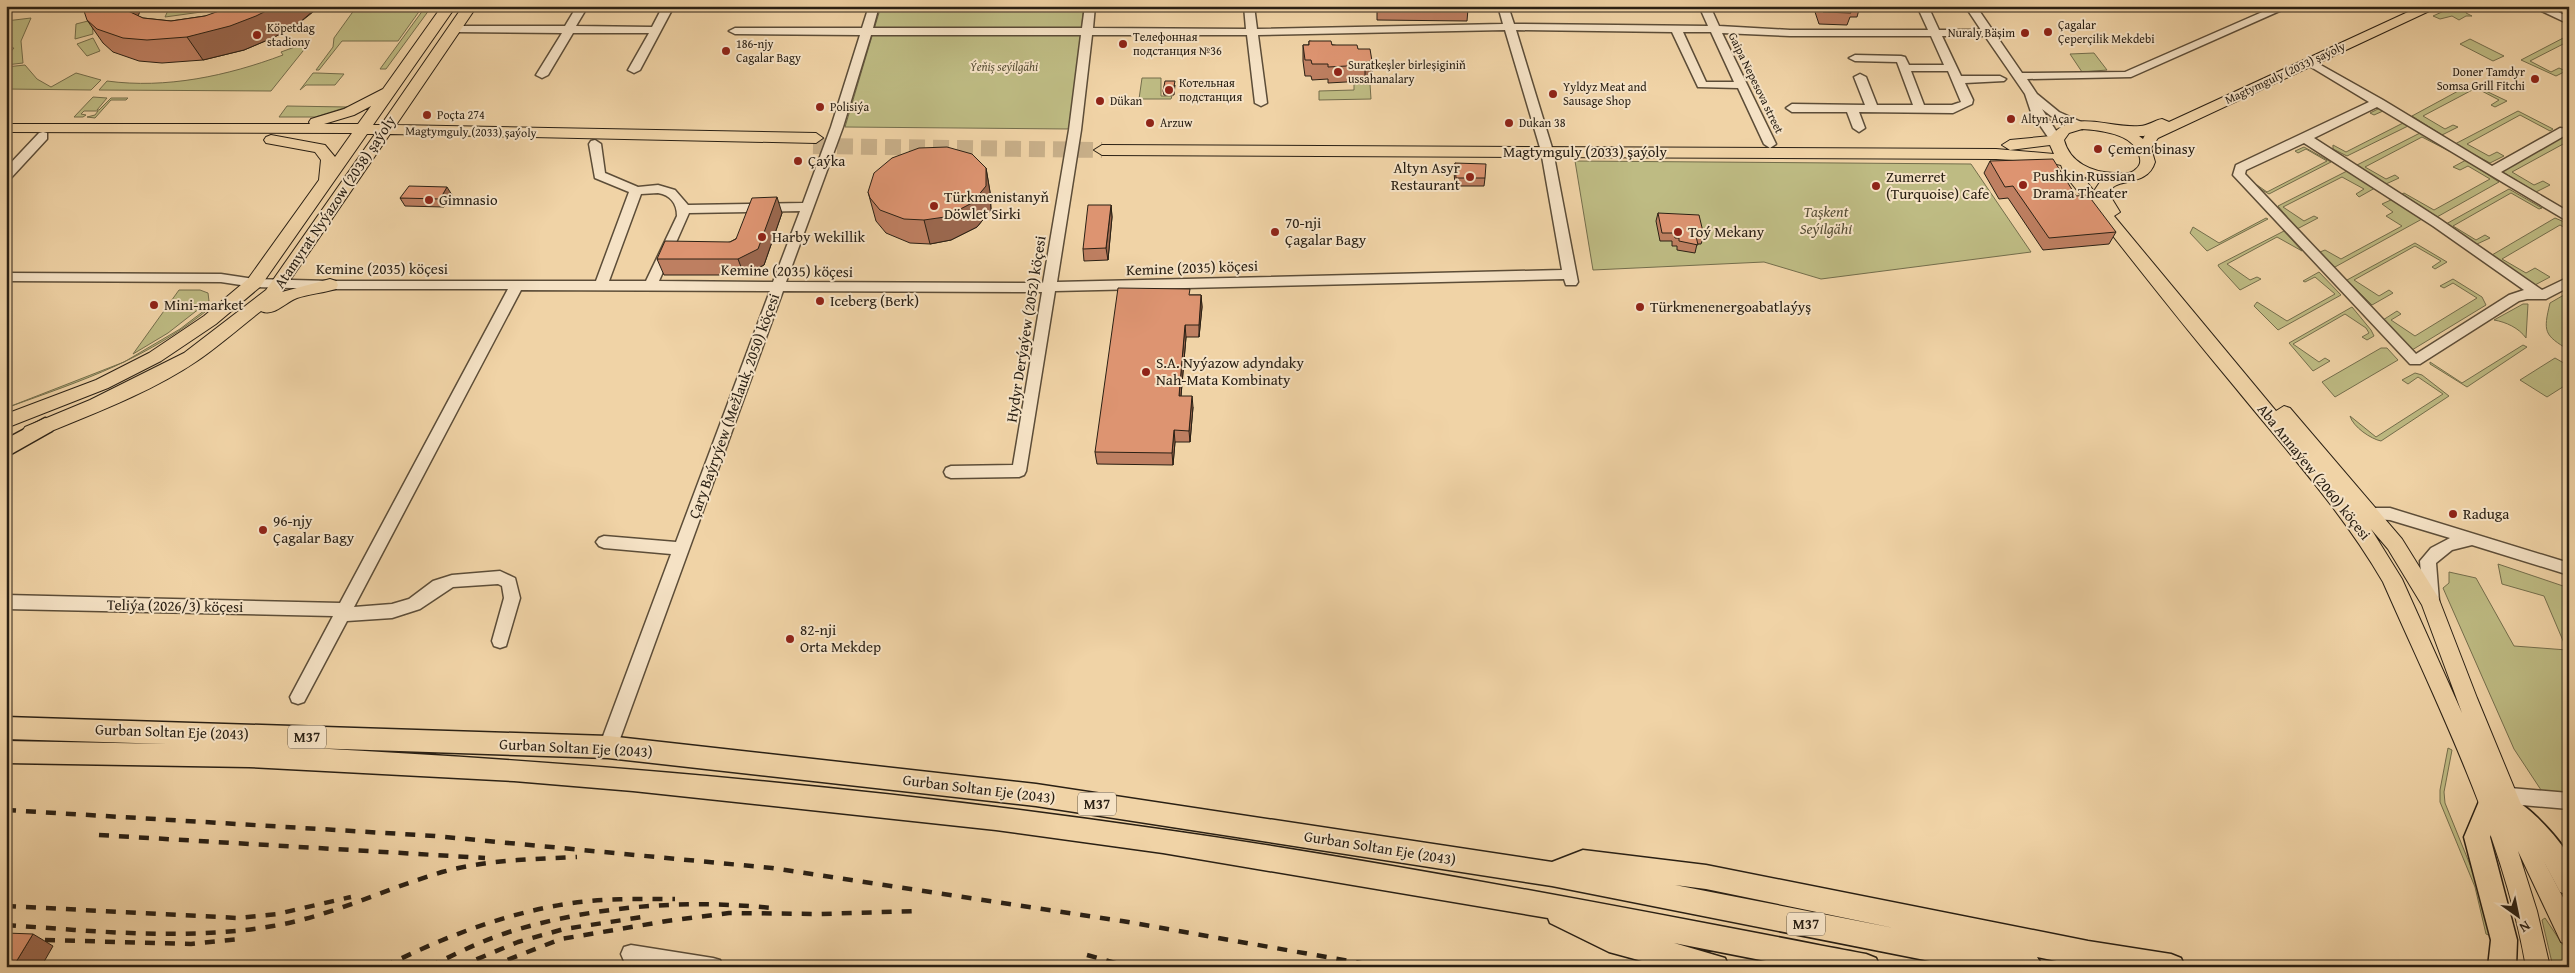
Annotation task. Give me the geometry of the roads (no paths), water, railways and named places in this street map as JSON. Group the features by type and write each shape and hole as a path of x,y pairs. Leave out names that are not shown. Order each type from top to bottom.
{"highway":[{"path":"6,449 45,426"},
{"path":"6,721 45,728"},
{"name":"Gurban Soltan Eje (2043)","path":"6,728 608,747 1036,795 1552,874 1583,882 2030,967"},
{"name":"Gurban Soltan Eje (2043)","path":"6,752 249,756 514,770 633,780 996,818 1144,838 1539,904 1866,967"},
{"path":"2502,967 2504,940 2477,837 2499,802 2553,854 2569,884"},
{"path":"1552,874 1583,862 1706,877 2088,954 2171,967"},
{"path":"1539,904 1609,939 1715,967"}],"main road":[{"name":"Atamyrat Nyýazow (2038) şaýoly","path":"6,421 102,384 155,357 210,320 254,283 449,6"},
{"name":"Atamyrat Nyýazow (2038) şaýoly","path":"6,442 133,388 190,357 262,302 280,285 380,134 470,6"},
{"name":"Magtymguly (2033) şaýoly","path":"2118,131 2145,131 2415,6"},
{"name":"Magtymguly (2033) şaýoly","path":"2144,148 2152,135 2433,6"},
{"path":"266,134 292,123 334,118 355,110 390,90"},
{"path":"2056,140 2064,130 2082,125 2118,131 2144,148 2148,162 2145,169 2138,174 2114,178"},
{"name":"Magtymguly (2033) şaýoly","path":"6,128 266,134"},
{"path":"266,134 320,148 329,160 324,185"},
{"name":"Magtymguly (2033) şaýoly","path":"6,135 380,134 815,142 595,144 380,134"},
{"name":"Magtymguly (2033) şaýoly","path":"1545,146 1770,144 1992,146 2056,140"},
{"name":"Aba Annaýew (2060) köçesi","path":"2056,140 2056,146 2068,162 2070,172 2191,323 2360,514 2396,544 2431,603 2466,698 2499,802 2532,932 2538,967"},
{"name":"Magtymguly (2033) şaýoly","path":"1103,144 1545,146 1996,154 2047,157 2068,162 2088,173 2114,178"},
{"name":"Aba Annaýew (2060) köçesi","path":"2114,178 2103,185 2101,192 2103,200 2360,514 2499,802 2569,934"},
{"path":"190,357 217,345 274,302 299,292 330,286"}],"street":[{"path":"542,75 583,6"},
{"path":"634,70 669,6"},
{"name":"Çary Baýryýew (Mežlauk, 2050) köçesi","path":"608,747 838,127 874,6"},
{"name":"Hydyr Derýaýew (2052) köçesi","path":"951,472 1019,471 1075,130 1090,6"},
{"path":"1249,6 1261,103"},
{"path":"1503,6 1508,28 1545,146"},
{"name":"Gaipa Nepesova street","path":"1704,6 1770,144"},
{"path":"1792,108 1953,109 1966,104 1967,100 1922,6"},
{"path":"1970,6 2031,94 2055,114 2082,125"},
{"path":"2017,76 2127,75 2286,6"},
{"path":"2536,6 2569,21"},
{"path":"735,31 1251,32 1508,28 1715,29 1790,33 1988,33"},
{"path":"454,29 655,30"},
{"path":"1677,30 1702,85 1741,85"},
{"path":"1855,58 1899,58 1905,68 1920,109"},
{"path":"2310,62 2569,218"},
{"path":"1905,68 1952,68"},
{"path":"1860,77 1872,108"},
{"path":"1958,80 2000,79"},
{"path":"2031,94 2038,112 2056,140"},
{"path":"2379,102 2240,168 2239,175 2415,362 2514,298 2526,294 2541,296 2569,281"},
{"path":"1852,108 1859,128"},
{"path":"1937,109 1942,122"},
{"path":"2493,171 2567,131"},
{"path":"6,176 43,136"},
{"path":"2305,138 2421,213 2541,296"},
{"path":"595,144 599,175 627,185 636,191 654,188 669,191 678,196 684,209 683,216 651,285"},
{"name":"Kemine (2035) köçesi","path":"6,277 221,278 280,285 330,286 341,284 1050,288 1570,278 1545,146"},
{"path":"601,285 636,191"},
{"path":"684,209 808,207"},
{"path":"298,697 517,285"},
{"path":"2360,514 2390,514 2569,569"},
{"path":"2431,603 2428,561 2438,549 2454,541 2474,539"},
{"path":"604,542 681,549"},
{"name":"Teliýa (2026/3) köçesi","path":"6,602 342,612 392,611 414,604 440,586 452,581 500,577 509,583 512,598 500,641"},
{"path":"2499,802 2569,801"},
{"path":"631,954 713,967"}],"tunnel":[{"path":"813,146 1102,150"}],"railway":[{"path":"6,810 435,836 772,868 1122,921 1383,967"},
{"path":"99,835 485,858"},
{"path":"6,925 106,932 173,934 240,931 295,922 316,916 421,879 459,868 509,861 577,857"},
{"path":"6,906 238,918 277,914 351,897"},
{"path":"384,967 452,936 499,920 547,907 585,901 675,899"},
{"path":"429,967 468,948 509,932 573,916 639,907 672,905 706,904 772,908"},
{"path":"489,967 561,939 667,921 729,913 820,914 916,911"},
{"path":"458,967 518,942 564,929 649,916"},
{"path":"45,940 191,944 240,939"},
{"path":"1087,955 1130,967"}],"place":[{"name":"Çagalar Çeperçilik Mekdebi","path":"2048,32"},
{"name":"Nuraly Bäşim","path":"2025,33"},
{"name":"Köpetdag stadiony","path":"257,35"},
{"name":"Телефонная подстанция №36","path":"1123,44"},
{"name":"186-njy Cagalar Bagy","path":"726,51"},
{"name":"Suratkeşler birleşiginiň ussahanalary","path":"1338,72"},
{"name":"Doner Tamdyr Somsa Grill Fitchi","path":"2535,79"},
{"name":"Котельная подстанция","path":"1169,90"},
{"name":"Yyldyz Meat and Sausage Shop","path":"1553,94"},
{"name":"Dükan","path":"1100,101"},
{"name":"Polisiýa","path":"820,107"},
{"name":"Poçta 274","path":"427,115"},
{"name":"Altyn Açar","path":"2011,119"},
{"name":"Arzuw","path":"1150,123"},
{"name":"Dukan 38","path":"1509,123"},
{"name":"Çemen binasy","path":"2098,149"},
{"name":"Çaýka","path":"798,161"},
{"name":"Altyn Asyr Restaurant","path":"1470,177"},
{"name":"Pushkin Russian Drama Theater","path":"2023,185"},
{"name":"Zumerret (Turquoise) Cafe","path":"1876,186"},
{"name":"Gimnasio","path":"429,200"},
{"name":"Türkmenistanyň Döwlet Sirki","path":"934,206"},
{"name":"70-nji Çagalar Bagy","path":"1275,232"},
{"name":"Toý Mekany","path":"1678,232"},
{"name":"Harby Wekillik","path":"762,237"},
{"name":"Iceberg (Berk)","path":"820,301"},
{"name":"Mini-market","path":"154,305"},
{"name":"Türkmenenergoabatlaýyş","path":"1640,307"},
{"name":"S.A. Nyýazow adyndaky Nah-Mata Kombinaty","path":"1146,372"},
{"name":"Raduga","path":"2453,514"},
{"name":"96-njy Çagalar Bagy","path":"263,530"},
{"name":"82-nji Orta Mekdep","path":"790,639"}],"park label":[{"name":"Ýeňiş seýilgähi","path":"1004,67"},
{"name":"Taşkent Seýilgähi","path":"1826,220"}]}
